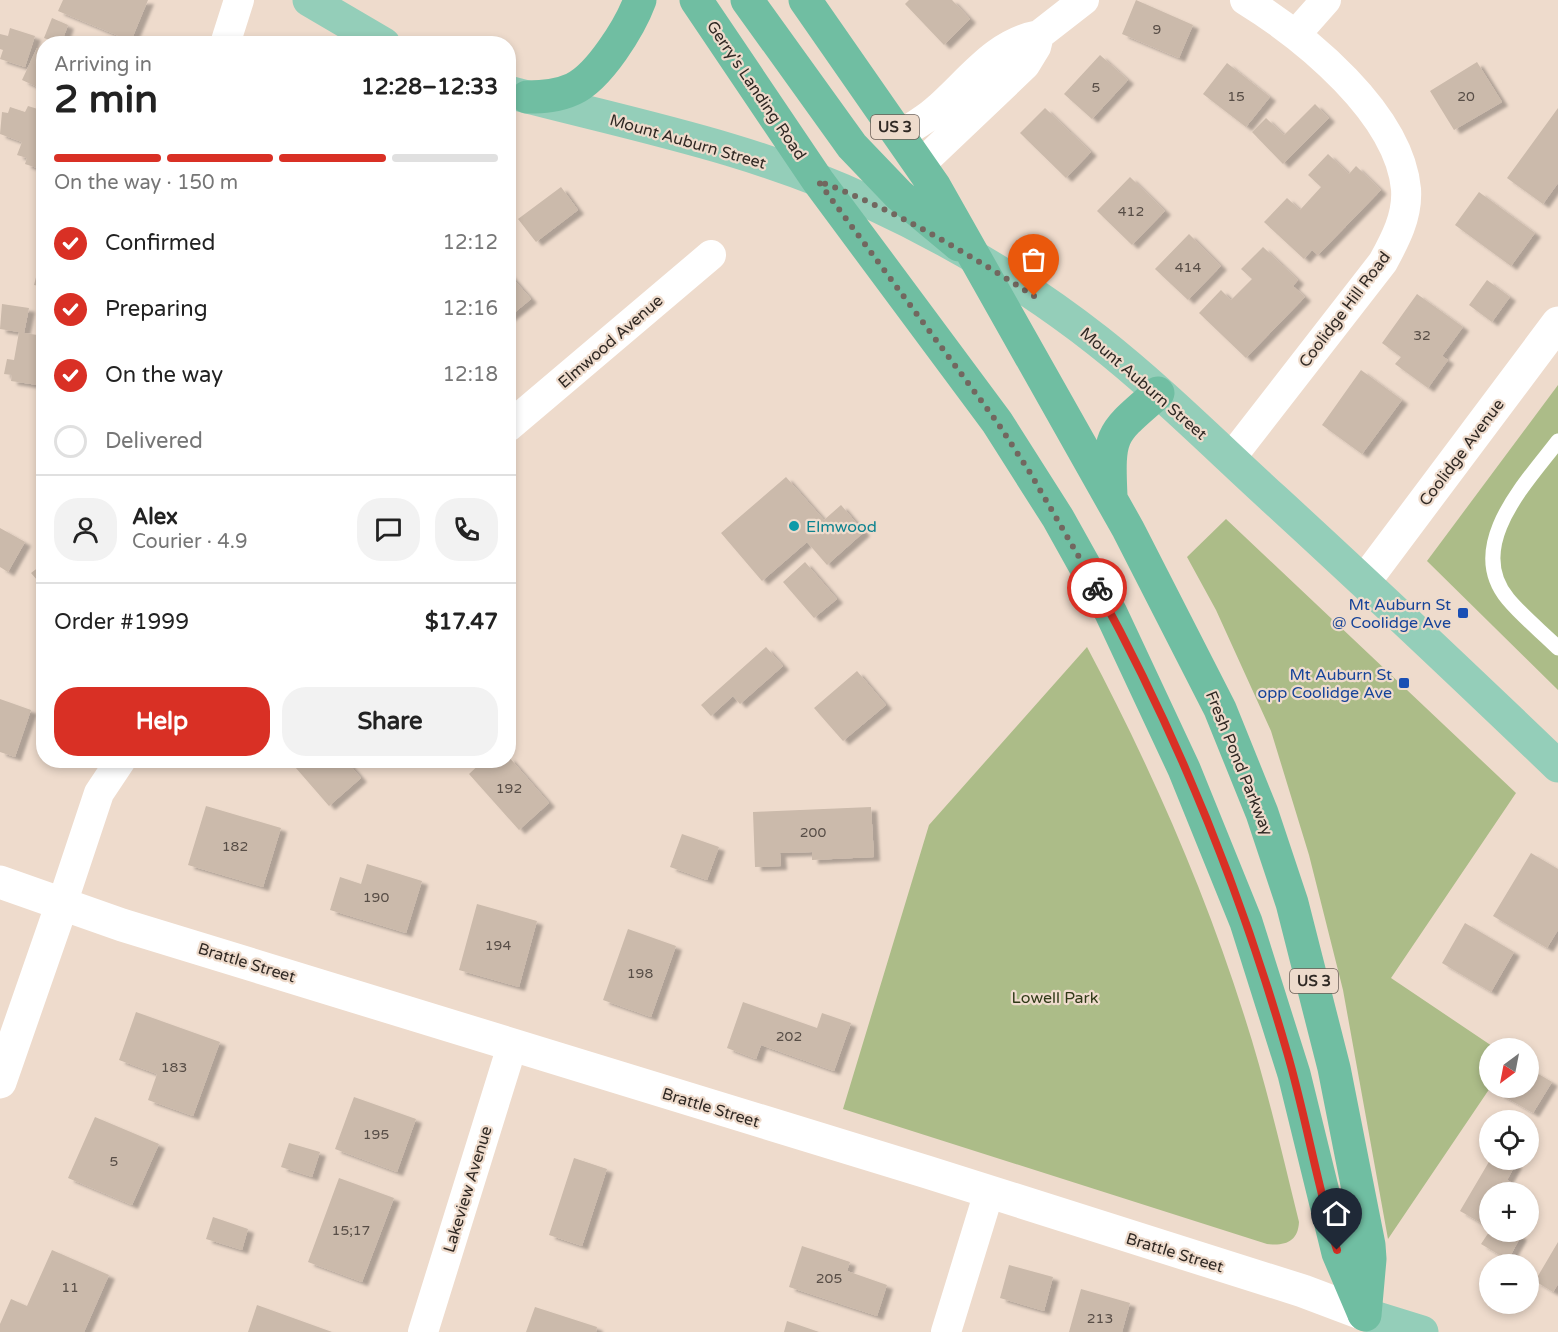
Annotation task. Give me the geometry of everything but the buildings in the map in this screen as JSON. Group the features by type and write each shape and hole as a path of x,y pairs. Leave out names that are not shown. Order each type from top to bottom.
{"highway":[{"path":"518,95 554,96 574,89 585,81 631,22 640,0"},
{"name":"Gerry's Landing Road","path":"696,0 818,181"},
{"path":"747,0 852,146 899,195 976,259"},
{"name":"US 3","path":"805,0 920,165 976,259"},
{"name":"US 3","path":"818,181 966,378 1029,471 1086,567 1137,667 1207,821 1246,922 1294,1074 1338,1253 1365,1323"},
{"name":"Fresh Pond Parkway","path":"976,259 1111,498 1220,708 1262,813 1292,903 1330,1047 1367,1235 1370,1259 1365,1323"},
{"path":"1111,498 1109,462 1114,435 1158,393"}],"main road":[{"path":"309,0 370,36"},
{"name":"Mount Auburn Street","path":"518,95 728,149 818,181 886,210 976,259 1074,323 1158,393 1364,582 1558,765"},
{"name":"Coolidge Avenue","path":"1364,582 1558,323"},
{"name":"Brattle Street","path":"0,882 62,904 512,1046 1303,1291 1365,1323 1422,1332"},
{"path":"0,1082 62,904"}],"street":[{"path":"228,36 239,0"},
{"path":"900,135 932,114 1005,46 1021,38 1039,35 1084,0"},
{"name":"Coolidge Hill Road","path":"1230,459 1383,262 1396,239 1404,216 1406,190 1401,167 1378,122 1351,86 1296,34 1245,0"},
{"path":"1296,34 1326,0"},
{"path":"920,165 1025,65 1036,46 1039,35"},
{"name":"Elmwood Avenue","path":"516,420 711,255"},
{"path":"62,904 99,793 116,768"},
{"name":"Lakeview Avenue","path":"423,1332 512,1046"},
{"path":"946,1332 989,1192"}],"lane":[{"path":"1558,441 1514,499 1499,529 1491,556 1496,579 1507,598 1558,648"}],"green space":[{"path":"1558,385 1558,690 1427,561"},
{"path":"1226,519 1516,793 1391,978 1480,1038 1479,1098 1483,1098 1388,1239 1343,990 1309,855 1271,731 1216,610 1187,557"},
{"name":"Lowell Park","path":"1087,647 1174,827 1211,920 1244,1015 1299,1222 1296,1234 1285,1243 1267,1244 843,1109 929,825"}],"way so far":[{"path":"1034,296 976,259 924,230 868,202 818,181 997,422 1058,518 1097,588"}],"place":[{"name":"Elmwood","path":"794,526"},
{"name":"Mt Auburn St @ Coolidge Ave","path":"1463,613"},
{"name":"Mt Auburn St opp Coolidge Ave","path":"1404,683"}],"route":[{"path":"1097,588 1137,667 1184,769 1246,922 1294,1074 1337,1250"}]}
